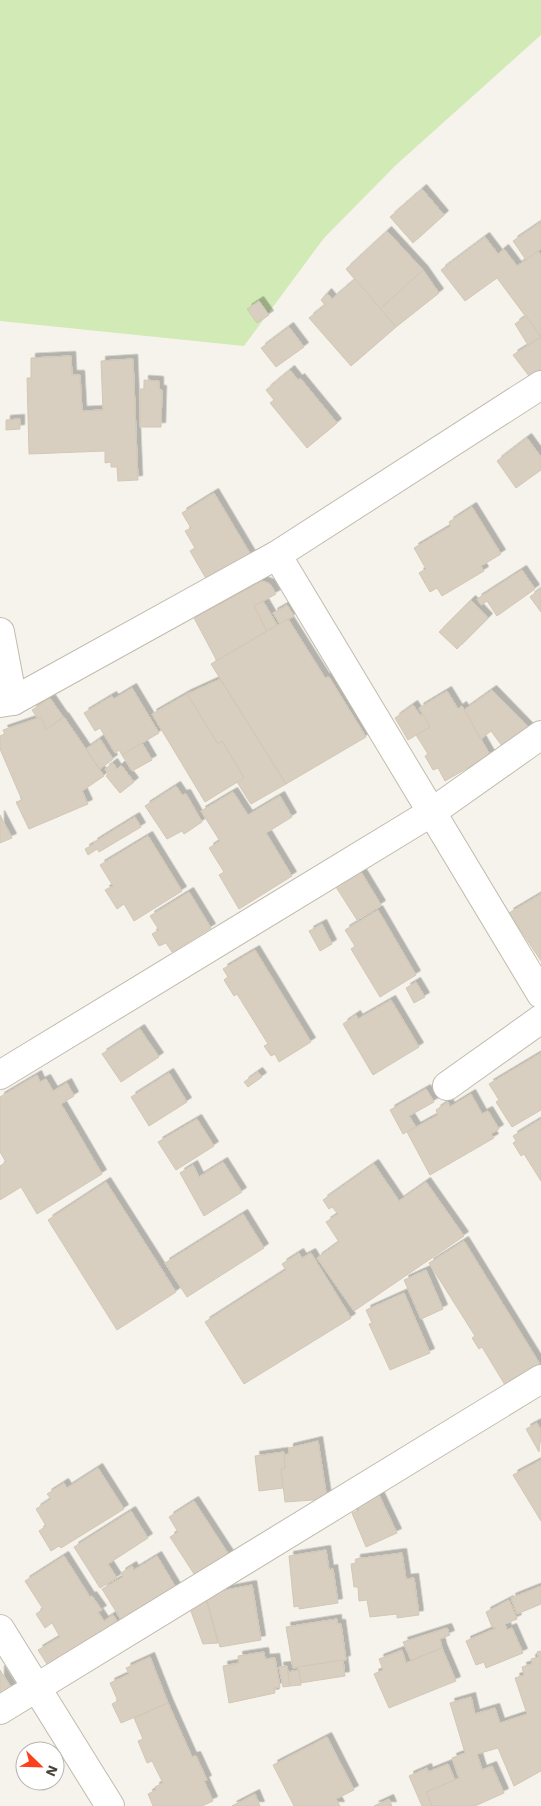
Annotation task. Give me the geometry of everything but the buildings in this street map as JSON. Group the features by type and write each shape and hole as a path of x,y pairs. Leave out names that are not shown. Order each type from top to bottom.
{"street":[{"path":"0,632 6,702 277,555 541,385"},
{"path":"277,555 541,994"},
{"path":"0,1075 432,812 541,734"},
{"path":"447,1086 541,1018"},
{"path":"0,1710 541,1379"},
{"path":"0,1629 110,1806"}],"green space":[{"path":"0,0 541,0 541,35 396,165 324,238 244,346 0,321"}]}
